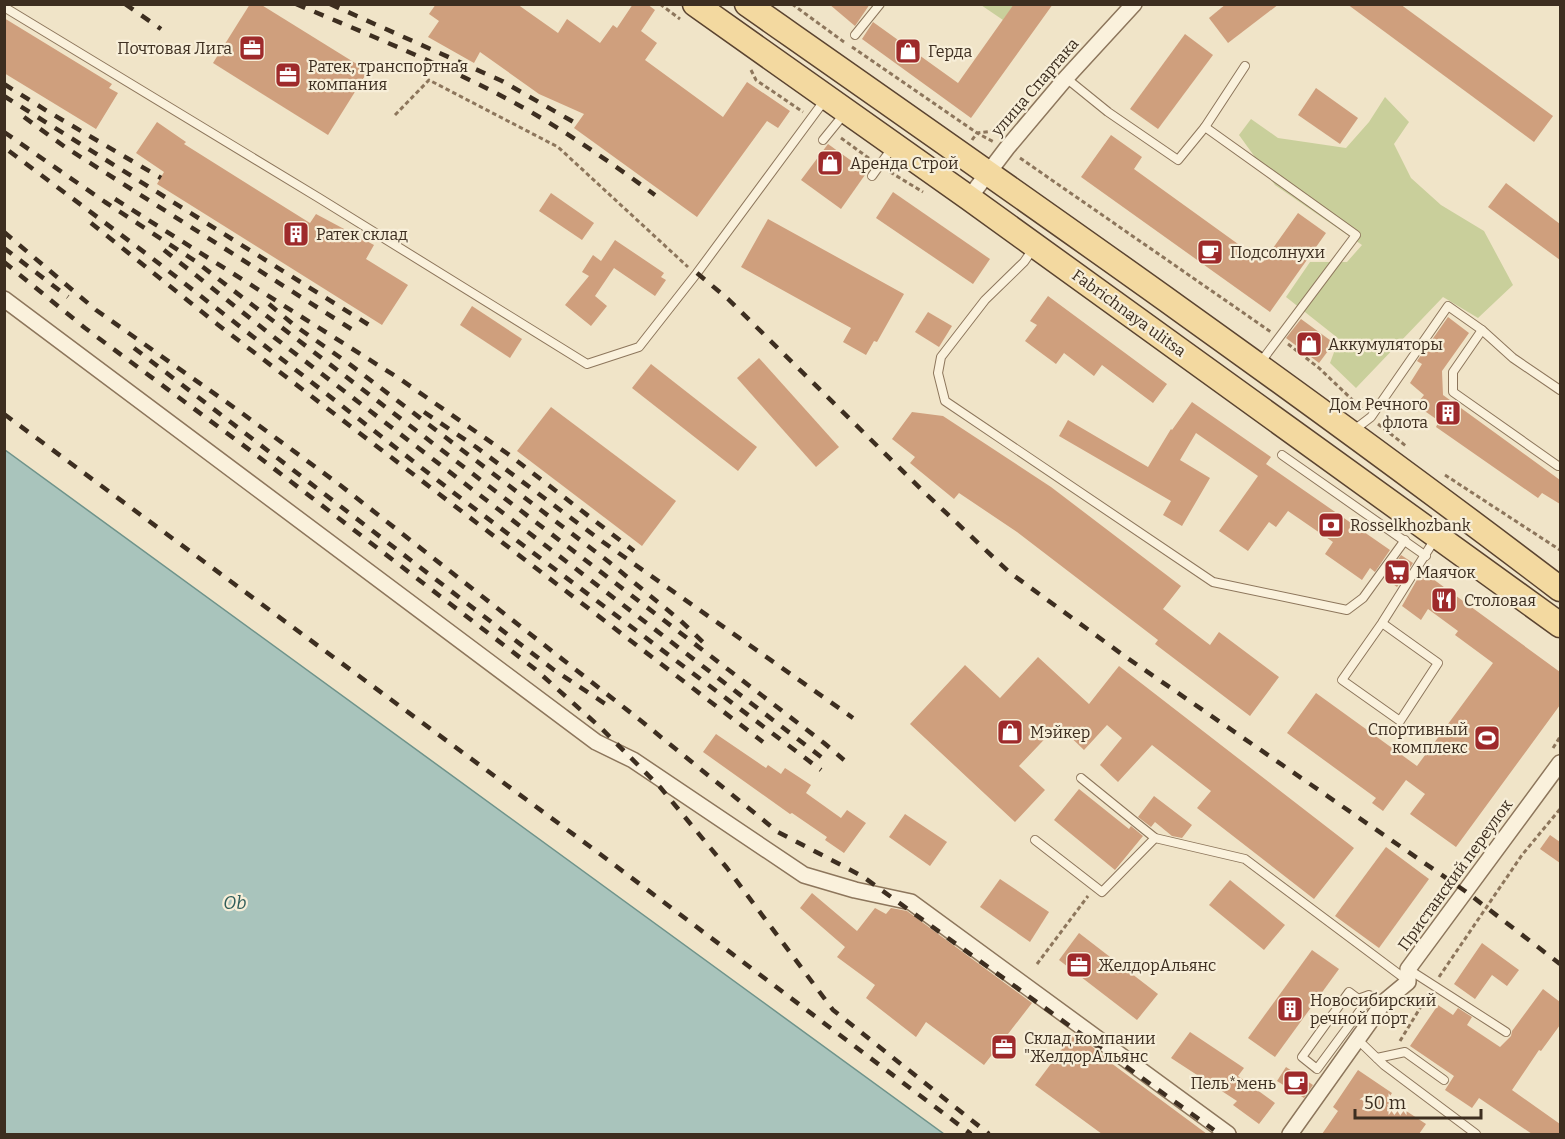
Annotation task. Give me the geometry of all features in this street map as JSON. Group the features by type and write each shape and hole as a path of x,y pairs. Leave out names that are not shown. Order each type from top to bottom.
{"main road":[{"name":"Fabrichnaya ulitsa","path":"695,4 1035,245 1560,625"},
{"name":"Fabrichnaya ulitsa","path":"747,4 1258,365 1560,589"}],"street":[{"name":"улица Спартака","path":"969,198 1006,148 1134,4"},
{"path":"4,299 596,742 633,760 804,874 855,890 911,902 1228,1134"},
{"name":"Пристанский переулок","path":"1290,1134 1384,1002 1408,975 1560,764"}],"lane":[{"path":"855,35 879,4"},
{"path":"4,7 587,364 639,347 697,273 827,97"},
{"path":"1066,78 1108,112 1178,160 1205,128 1245,66"},
{"path":"823,140 846,111"},
{"path":"1205,128 1356,235 1258,365"},
{"path":"872,176 894,145"},
{"path":"1035,245 1024,262 986,300 941,357 939,373 945,401 1213,582 1347,610 1363,598 1405,540"},
{"path":"1351,432 1371,417 1448,306 1482,330 1513,357 1560,390"},
{"path":"1482,330 1453,372 1453,392 1560,466"},
{"path":"1282,455 1426,556"},
{"path":"1382,623 1438,663 1400,722 1342,680 1382,623 1438,535"},
{"path":"1081,778 1155,838 1245,859 1408,975 1434,985 1506,1032"},
{"path":"1035,840 1102,892 1155,838"},
{"path":"1349,992 1358,999 1365,1004 1317,1068 1302,1057 1349,992"},
{"path":"1358,999 1369,995 1384,1002"},
{"path":"1357,1039 1377,1058 1476,1134"},
{"path":"1377,1058 1405,1052 1444,1080"}],"path":[{"path":"792,4 977,133 1006,148 1280,338 1319,368 1406,447"},
{"path":"395,115 429,80 558,147 680,261 697,273"},
{"path":"961,154 977,133 1003,129"},
{"path":"1443,474 1560,550"},
{"path":"1391,1055 1434,985 1522,855 1560,809"},
{"path":"1037,964 1090,893"}],"green space":[{"path":"981,5 1014,5 1003,20"},
{"path":"1385,97 1409,122 1394,144 1411,178 1441,205 1484,231 1513,285 1478,318 1443,297 1356,388 1330,363 1339,339 1286,297 1310,262 1347,262 1362,245 1275,185 1239,135 1251,119 1278,138 1346,148 1369,122"}],"water":[{"name":"Ob","path":"5,450 944,1134 5,1134"}],"building":[{"path":"250,4 260,4 368,71 328,135 213,63"},
{"path":"436,4 517,4 558,33 567,19 600,43 613,25 617,28 633,4 647,4 655,10 641,31 657,43 645,60 723,117 747,82 790,111 778,128 767,121 697,217 574,128 584,114 539,94 480,52 474,63 428,37 439,21 429,14"},
{"path":"829,4 870,4 855,26"},
{"path":"1014,4 1053,4 971,118 862,39 873,22 958,83"},
{"path":"1226,4 1279,4 1228,43 1209,18"},
{"path":"1347,4 1400,4 1553,116 1534,142"},
{"path":"4,18 112,84 109,88 118,93 96,129 4,73"},
{"path":"1185,34 1213,55 1158,129 1130,109"},
{"path":"1316,88 1358,118 1340,144 1298,115"},
{"name":"Ратек склад","path":"157,122 186,142 184,144 310,223 316,214 374,245 366,259 408,285 382,325 157,184 164,172 136,153"},
{"path":"1111,135 1142,157 1134,169 1263,262 1298,213 1326,233 1270,312 1081,177"},
{"path":"828,144 867,172 841,209 801,180"},
{"path":"1506,183 1560,224 1560,260 1488,207"},
{"path":"893,192 990,259 973,284 876,218"},
{"path":"551,193 594,223 582,240 539,211"},
{"path":"768,219 904,294 877,342 874,341 866,355 843,342 851,328 741,267"},
{"path":"615,240 664,273 661,277 666,280 655,296 614,268 595,296 607,306 591,326 565,305 589,276 582,272 593,255 601,261"},
{"path":"1048,296 1167,384 1153,403 1102,365 1094,376 1064,353 1056,364 1025,341 1037,325 1030,321"},
{"path":"472,306 522,339 510,358 460,325"},
{"path":"928,312 952,326 939,347 915,332"},
{"name":"Дом Речного флота","path":"1448,317 1469,333 1442,371 1443,395 1560,480 1560,504 1542,493 1538,498 1436,427 1439,421 1416,405 1424,395 1410,383 1422,364 1417,361"},
{"path":"1301,319 1334,343 1319,363 1286,338"},
{"path":"759,358 839,447 816,467 737,378"},
{"path":"651,364 757,447 738,471 632,388"},
{"path":"1192,402 1271,457 1266,464 1390,550 1375,572 1370,568 1362,580 1325,554 1333,542 1288,511 1276,527 1269,522 1248,551 1219,531 1258,476 1196,433 1180,460 1210,478 1182,526 1163,515 1171,501 1059,436 1068,420 1148,467 1171,429"},
{"path":"551,407 676,501 642,546 517,451"},
{"path":"912,412 943,416 1051,487 1181,586 1163,609 1210,645 1219,632 1279,677 1250,716 1155,644 1158,640 1017,532 959,493 954,499 910,463 915,457 892,439"},
{"path":"1401,555 1413,563 1397,587 1385,578"},
{"path":"1422,571 1560,672 1560,705 1456,847 1410,814 1425,794 1406,780 1383,811 1372,803 1376,798 1287,733 1316,693 1417,766 1493,663 1455,635 1458,631 1428,609 1421,620 1402,606"},
{"path":"1038,657 1089,704 1119,666 1354,848 1314,899 1197,808 1211,791 1152,745 1118,782 1100,765 1122,738 1107,725 1084,750 1058,725 1019,766 1045,790 1015,822 910,724 965,665 1000,698"},
{"path":"716,734 766,768 768,765 781,774 785,768 811,785 806,793 841,818 847,810 866,823 844,853 825,840 827,837 792,813 790,814 703,752"},
{"path":"1079,789 1129,829 1131,826 1143,836 1115,870 1054,820"},
{"path":"1154,796 1192,825 1182,838 1172,836 1155,822 1151,827 1138,817"},
{"path":"905,814 947,842 930,866 889,837"},
{"path":"1550,835 1560,842 1560,863 1540,849"},
{"path":"1386,847 1429,879 1379,948 1335,916"},
{"path":"1000,879 1049,912 1030,942 980,907"},
{"path":"1230,880 1285,925 1264,950 1209,905"},
{"path":"812,893 857,931 875,908 886,914 891,908 907,911 1032,1003 984,1065 926,1022 916,1037 866,998 875,985 837,957 845,947 800,908"},
{"path":"1079,933 1158,994 1137,1020 1059,960"},
{"path":"1482,943 1519,970 1507,986 1492,975 1475,999 1454,984"},
{"name":"Новосибирский речной порт","path":"1312,950 1339,969 1275,1057 1248,1038"},
{"path":"1543,989 1560,1002 1560,1025 1541,1051 1539,1050 1512,1090 1560,1124 1560,1134 1532,1134 1479,1098 1472,1108 1445,1090 1454,1076 1410,1046 1438,1005 1453,1015 1458,1008 1472,1017 1467,1025 1500,1047 1511,1036 1512,1031"},
{"path":"1190,1032 1244,1068 1238,1076 1275,1103 1259,1124 1233,1105 1237,1101 1171,1058"},
{"path":"1074,1033 1207,1134 1102,1134 1035,1085"},
{"name":"Пель*мень","path":"1286,1067 1313,1085 1304,1098 1277,1081"},
{"path":"1358,1070 1392,1093 1388,1099 1426,1124 1419,1134 1322,1134 1338,1111 1333,1107"}],"railway":[{"path":"125,4 161,29"},
{"path":"296,4 487,88 550,123 655,195"},
{"path":"330,4 502,81 577,124"},
{"path":"4,84 161,178"},
{"path":"4,96 369,325"},
{"path":"24,117 65,147 356,332"},
{"path":"4,132 195,261 844,760"},
{"path":"9,151 148,255 454,493 821,770"},
{"path":"115,199 400,379 508,454 634,551"},
{"path":"91,223 217,324 763,742"},
{"path":"4,232 96,310 340,485 640,720 778,832 862,876 1214,1130"},
{"path":"4,248 68,297"},
{"path":"164,250 275,338 829,763"},
{"path":"4,262 85,328 251,451 535,669 601,728 660,787 727,868 833,1010 989,1134"},
{"path":"697,273 728,299 924,492 1009,572 1123,655 1465,891 1560,964"},
{"path":"269,304 609,562 681,621 706,645"},
{"path":"134,348 554,670 613,709"},
{"path":"424,412 476,447 603,542 853,718"},
{"path":"4,414 592,848 971,1134"}],"place":[{"name":"Почтовая Лига","path":"252,48"},
{"name":"Герда","path":"908,51"},
{"name":"Ратек, транспортная компания","path":"288,75"},
{"name":"Аренда Строй","path":"830,163"},
{"name":"Ратек склад","path":"296,234"},
{"name":"Подсолнухи","path":"1210,252"},
{"name":"Аккумуляторы","path":"1309,344"},
{"name":"Дом Речного флота","path":"1448,413"},
{"name":"Rosselkhozbank","path":"1331,525"},
{"name":"Маячок","path":"1397,572"},
{"name":"Столовая","path":"1444,600"},
{"name":"Мэйкер","path":"1010,732"},
{"name":"Спортивный комплекс","path":"1487,738"},
{"name":"ЖелдорАльянс","path":"1079,965"},
{"name":"Новосибирский речной порт","path":"1290,1009"},
{"name":"Склад компании \"ЖелдорАльянс","path":"1004,1047"},
{"name":"Пель*мень","path":"1296,1083"}]}
